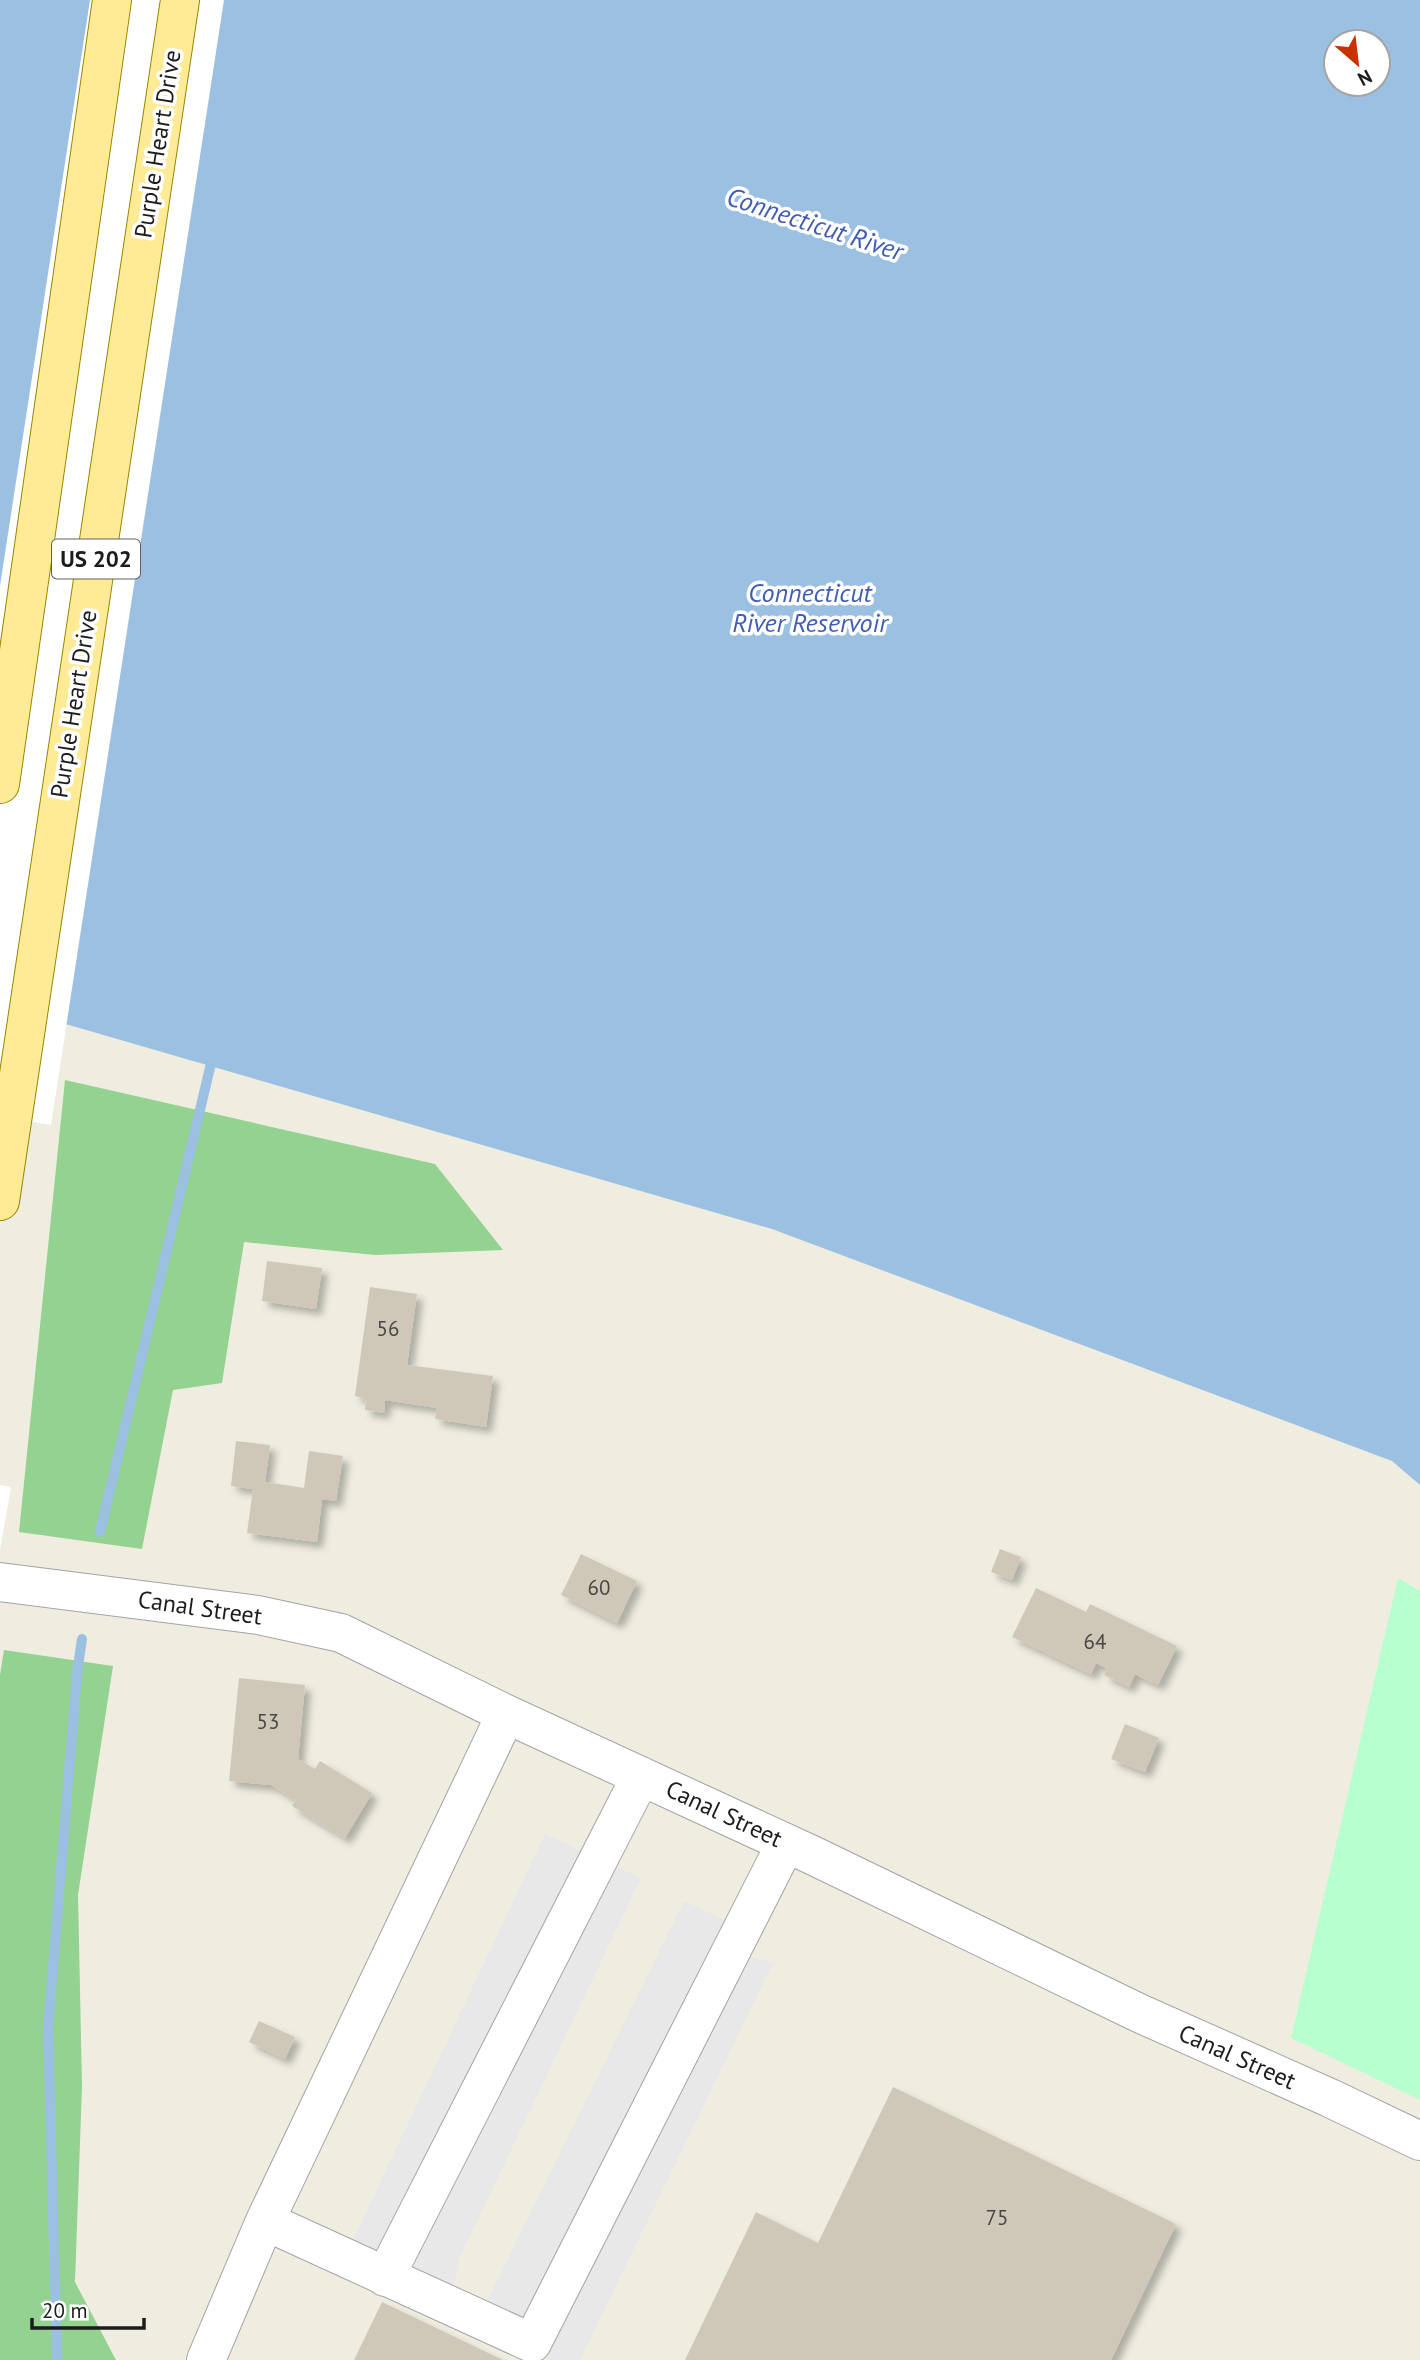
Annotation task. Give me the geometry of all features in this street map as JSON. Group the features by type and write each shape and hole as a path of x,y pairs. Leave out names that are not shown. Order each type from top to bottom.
{"main road":[{"name":"US 202","path":"0,784 112,0"},
{"name":"Purple Heart Drive","path":"0,1201 180,0"}],"street":[{"name":"Canal Street","path":"0,1582 258,1615 341,1633 1127,2008 1420,2141"},
{"path":"206,2360 265,2221 506,1714"},
{"path":"385,2277 641,1776"},
{"path":"265,2221 532,2343 786,1843"}],"green space":[{"path":"65,1080 435,1164 503,1250 375,1255 244,1242 222,1383 173,1390 142,1549 19,1532"},
{"path":"1398,1578 1420,1591 1420,2100 1291,2038"},
{"path":"4,1650 113,1666 78,1895 82,2086 75,2282 116,2360 0,2360 0,1675"}],"shaded area":[{"path":"545,1834 641,1878 459,2259 453,2288 487,2301 684,1901 752,1933 746,1955 773,1963 580,2360 550,2360 342,2263"}],"water":[{"name":"Connecticut River Reservoir","path":"0,0 1420,0 1420,1485 1392,1461 772,1229 0,1005"}],"pier":[{"path":"90,0 224,0 51,1125 0,1116 0,586"},
{"path":"0,1485 11,1487 0,1550"}],"building":[{"path":"267,1261 322,1268 316,1309 262,1301"},
{"path":"370,1287 417,1294 407,1365 493,1376 486,1427 435,1419 437,1408 385,1400 384,1413 365,1410 366,1399 355,1396"},
{"path":"236,1441 270,1445 265,1482 304,1488 309,1451 343,1456 336,1501 322,1499 317,1542 247,1533 253,1489 231,1486"},
{"path":"1000,1549 1021,1557 1012,1580 991,1572"},
{"path":"581,1554 637,1581 617,1623 561,1595"},
{"path":"1036,1588 1086,1612 1090,1604 1177,1646 1158,1685 1135,1674 1129,1687 1104,1675 1107,1668 1096,1663 1091,1674 1012,1637"},
{"path":"239,1678 305,1685 298,1759 315,1769 320,1761 372,1793 345,1838 292,1806 296,1800 271,1785 229,1781"},
{"path":"1125,1724 1159,1738 1145,1772 1111,1759"},
{"path":"259,2021 295,2037 285,2059 249,2042"},
{"path":"893,2087 1176,2224 1111,2360 685,2360 756,2212 818,2243"},
{"path":"382,2302 503,2360 354,2360"}],"waterway":[{"path":"100,1532 213,1055"},
{"path":"57,2360 48,2028 82,1639"}],"water label":[{"name":"Connecticut River","path":"815,224"}]}
